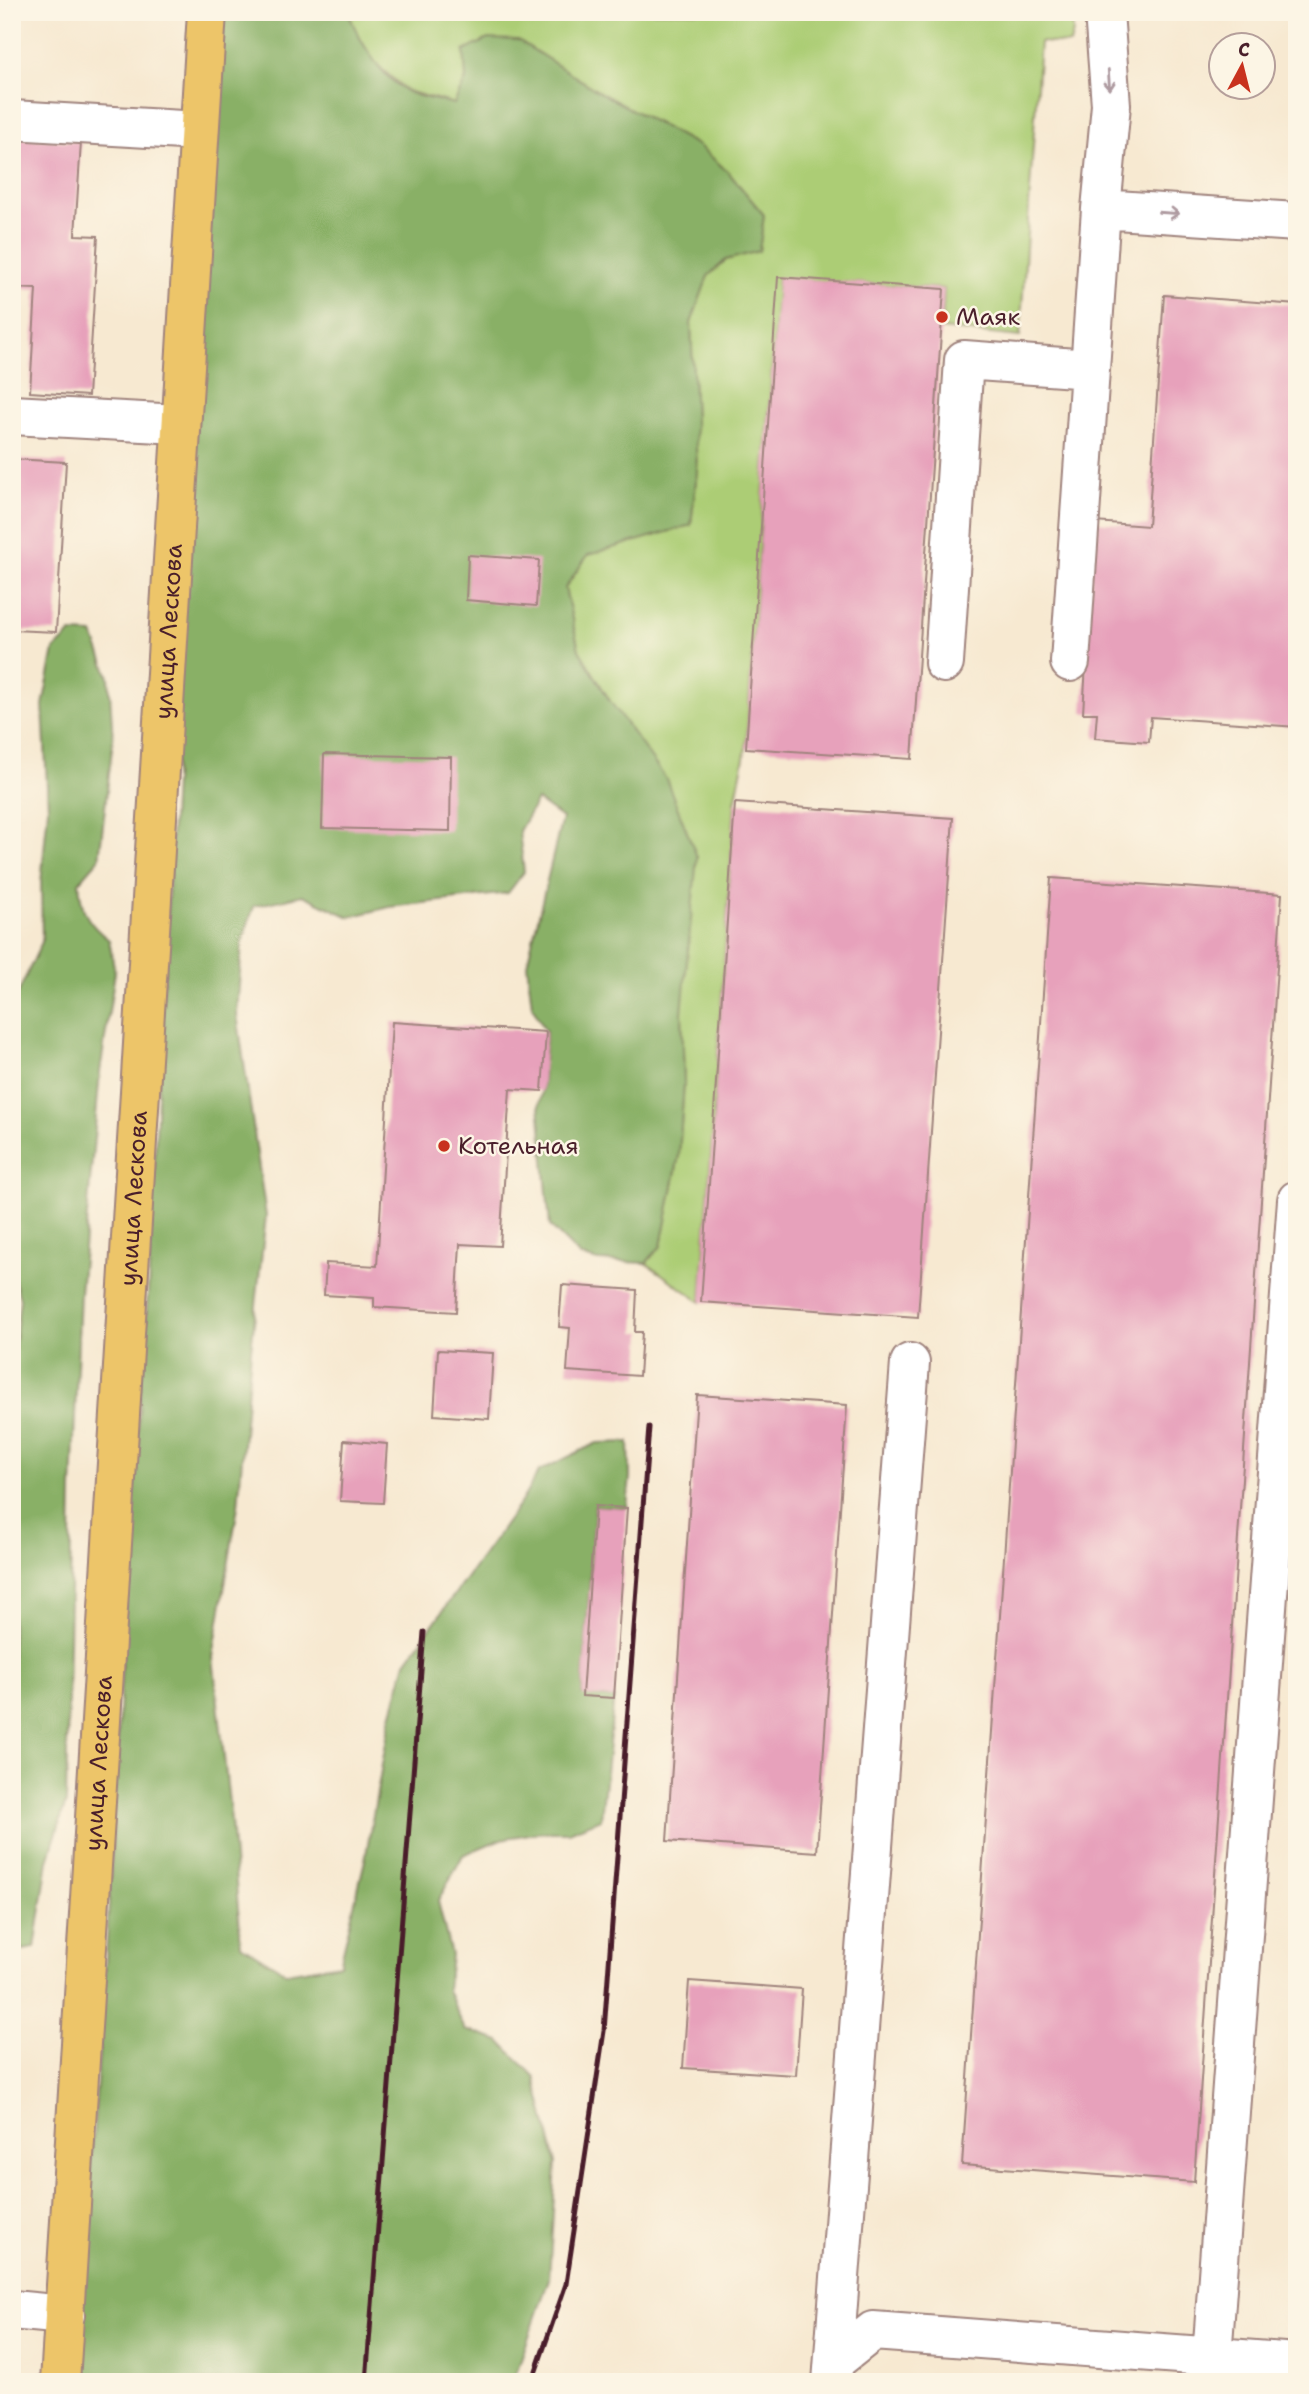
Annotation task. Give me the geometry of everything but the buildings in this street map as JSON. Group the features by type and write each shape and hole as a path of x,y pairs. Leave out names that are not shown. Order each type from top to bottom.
{"main road":[{"name":"улица Лескова","path":"60,2382 206,12"}],"lane":[{"path":"1070,662 1101,209 1111,105 1104,12"},
{"path":"12,120 199,131"},
{"path":"1101,209 1297,222"},
{"path":"944,663 964,360 1090,369"},
{"path":"12,415 180,424"},
{"path":"1212,2357 1297,1200"},
{"path":"833,2372 910,1363"},
{"path":"12,2309 65,2315"},
{"path":"833,2372 873,2331 1297,2364"}],"green space":[{"path":"223,12 348,12 371,56 396,84 417,95 454,104 466,79 464,51 488,39 518,40 599,92 699,146 728,172 764,215 759,251 726,260 708,276 691,323 697,471 691,525 588,555 565,588 579,650 610,701 666,779 697,857 682,1013 684,1083 679,1155 661,1246 646,1263 598,1261 580,1256 550,1226 539,1105 546,1032 532,1006 527,964 562,818 537,800 519,831 524,872 508,893 390,907 349,917 303,895 254,906 242,942 237,1014 266,1216 238,1506 213,1657 241,1945 286,1973 340,1964 365,1860 390,1720 406,1662 521,1502 539,1471 597,1443 629,1442 627,1508 595,1506 582,1695 614,1698 601,1819 569,1832 541,1832 501,1839 463,1855 438,1901 451,1955 447,1990 465,2030 500,2041 535,2077 556,2163 549,2279 513,2382 75,2382 106,1959 125,1602 148,1292 181,645"},
{"path":"348,12 1072,12 1073,32 1070,44 1040,42 1020,337 942,329 944,289 778,278 746,748 735,803 701,1302 646,1263 661,1246 679,1155 684,1083 682,1013 610,701 579,650 565,588 588,555 691,525 697,471 691,323 708,276 726,260 759,251 764,215 728,172 699,146 599,92 518,40 466,79 455,104 407,91 375,63"},
{"path":"71,633 93,634 109,677 113,740 99,859 79,882 86,915 109,940 115,972 100,1072 80,1293 72,1489 66,1802 48,1861 35,1948 23,1950 12,1940 12,1368 20,1299 12,1271 12,1006 42,942 41,883 48,808 43,705 54,650"}],"railway":[{"path":"532,2382 566,2284 604,2031 649,1427"},
{"path":"366,2382 424,1632"}],"place":[{"name":"Маяк","path":"942,317"},
{"name":"Котельная","path":"444,1146"}]}
